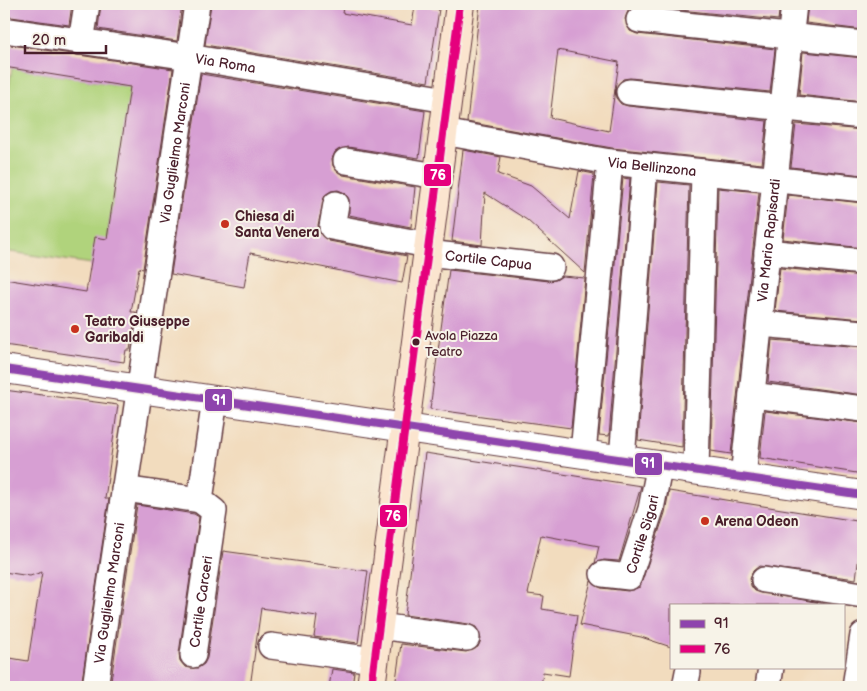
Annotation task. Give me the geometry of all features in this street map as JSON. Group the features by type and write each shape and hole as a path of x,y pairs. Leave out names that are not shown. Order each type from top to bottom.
{"main road":[{"path":"371,687 386,573 416,429 423,287 447,100 457,4"}],"street":[{"path":"82,42 87,4"},
{"name":"Via Guglielmo Marconi","path":"95,687 123,494 130,387 156,271 197,4"},
{"name":"Via Mario Rapisardi","path":"744,477 794,4"},
{"path":"640,20 863,44"},
{"name":"Via Roma","path":"4,30 189,57 447,100"},
{"path":"629,92 863,116"},
{"name":"Via Bellinzona","path":"443,132 610,162 863,189"},
{"path":"346,162 437,176"},
{"path":"582,453 610,162"},
{"path":"622,459 646,166"},
{"path":"696,470 704,172"},
{"name":"Cortile Capua","path":"336,204 332,227 428,249 551,267"},
{"path":"767,252 863,262"},
{"path":"760,324 863,333"},
{"path":"4,369 863,495"},
{"path":"752,395 863,409"},
{"path":"123,494 200,500 215,400"},
{"name":"Cortile Sigari","path":"603,574 629,577 652,509 660,464"},
{"name":"Cortile Carceri","path":"193,655 214,511 200,500"},
{"path":"777,589 863,595"},
{"path":"379,626 467,638"},
{"path":"855,687 863,635"},
{"path":"271,646 374,660"},
{"path":"768,687 771,668"}],"green space":[{"path":"12,68 131,87 107,239 92,264 4,251 4,119"}],"building":[{"path":"4,4 72,4 69,25 4,16"},
{"path":"101,4 182,4 177,41 98,29"},
{"path":"211,4 344,4 342,13 412,25 415,6 439,9 428,82 205,45"},
{"path":"480,4 780,4 778,20 641,6 634,7 628,11 625,19 630,31 637,34 775,49 770,92 630,78 623,79 615,90 616,98 621,104 628,106 767,121 762,164 612,148 467,122","holes":["558,50 619,62 609,131 550,118"]},
{"path":"808,4 863,4 863,30 806,23"},
{"path":"4,44 173,69 143,269 139,268 131,312 136,312 130,350 126,350 124,362 4,345 4,279 86,292 95,237 107,239 130,87 4,67"},
{"path":"803,52 863,58 863,102 799,95"},
{"path":"201,74 425,111 419,158 348,147 335,152 332,159 333,166 343,175 415,187 411,227 349,215 349,199 345,193 338,190 331,191 325,195 318,225 319,232 329,241 407,256 402,283 250,253 244,287 171,274"},
{"path":"796,124 863,130 863,175 791,167"},
{"path":"463,150 501,157 498,174 531,186 570,219 579,171 594,174 585,273 527,220 485,193 482,245 452,241"},
{"path":"623,178 630,179 609,436 599,435"},
{"path":"658,182 689,185 682,447 638,440"},
{"path":"718,188 759,192 731,454 711,451"},
{"path":"788,195 863,203 863,248 783,239"},
{"path":"780,268 863,276 863,319 775,311"},
{"path":"449,270 549,281 556,280 562,276 585,278 571,428 430,409"},
{"path":"772,340 863,347 863,395 768,382"},
{"path":"4,390 118,405 105,499 109,499 81,687 4,687 4,657 28,661 42,572 30,576 4,572"},
{"path":"765,411 863,423 863,474 760,458"},
{"path":"425,453 641,486 619,561 604,560 595,563 599,546 541,535 528,594 544,596 542,609 577,615 569,676 543,672 541,687 395,687 401,644 466,652 478,647 481,639 476,627 469,624 405,615"},
{"path":"669,491 863,522 856,579 759,566 753,571 750,578 751,586 755,591 826,604 670,604 670,647 641,637 580,625 591,581 601,588 628,591 640,587 665,513"},
{"path":"137,505 194,514 199,517 179,653 180,661 185,667 198,668 204,664 207,658 223,551 368,571 358,643 314,637 317,616 261,608 250,687 110,687"},
{"path":"332,669 354,672 352,687 329,687"}],"transit line":[{"name":"76","path":"371,687 460,4"},
{"name":"91","path":"4,369 863,495"}],"place":[{"name":"Chiesa di Santa Venera","path":"225,224"},
{"name":"Teatro Giuseppe Garibaldi","path":"75,329"},
{"name":"Avola Piazza Teatro","path":"416,342"},
{"name":"Arena Odeon","path":"705,521"}]}
